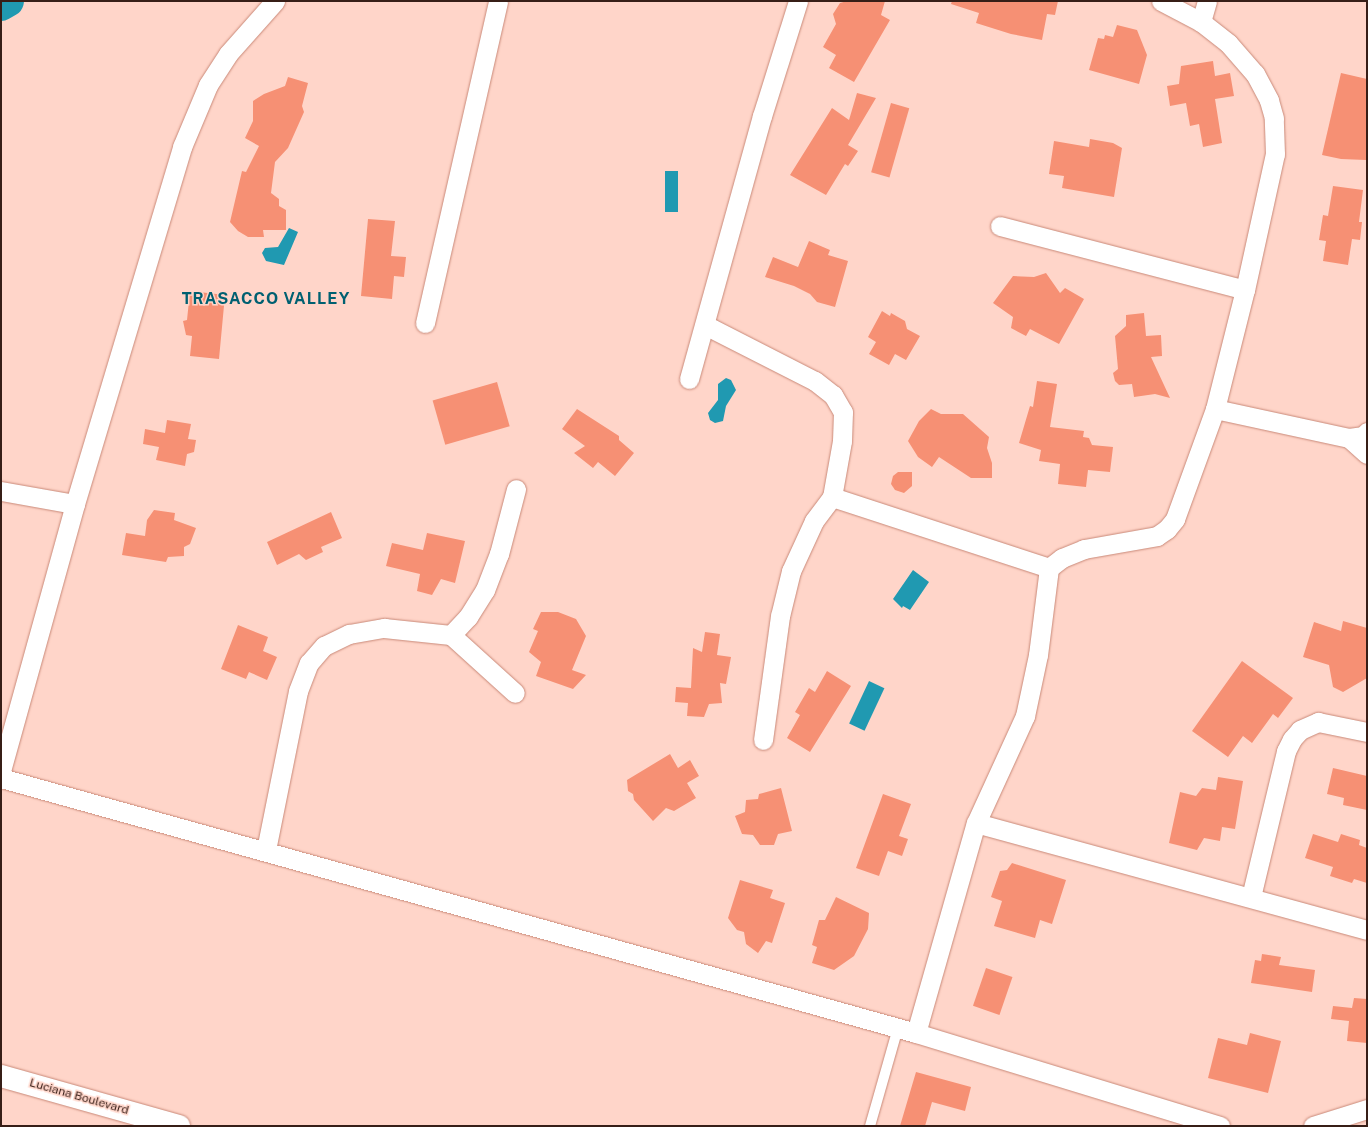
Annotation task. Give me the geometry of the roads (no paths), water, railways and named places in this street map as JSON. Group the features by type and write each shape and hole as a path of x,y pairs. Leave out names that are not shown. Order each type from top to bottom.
{"street":[{"path":"1,771 75,504 170,181 193,116 208,85 228,54 275,1"},
{"path":"425,323 498,1"},
{"path":"689,379 762,116 798,1"},
{"path":"1049,568 1073,553 1138,541 1157,536 1167,529 1184,499 1215,408 1273,173 1276,137 1274,118 1269,100 1255,74 1228,43 1201,22 1161,1"},
{"path":"1201,22 1207,1"},
{"path":"1000,226 1245,290"},
{"path":"705,325 815,382 839,402 843,412 842,441 832,497 811,526 790,571 780,616 763,740"},
{"path":"1215,408 1349,438 1364,436 1367,432"},
{"path":"1349,438 1367,454"},
{"path":"451,635 468,617 485,590 498,554 516,488"},
{"path":"1,492 75,504"},
{"path":"832,497 1049,568"},
{"path":"907,1031 976,823 1025,716 1038,655 1049,568"},
{"path":"266,850 298,691 309,663 324,646 349,634 384,628 451,635 515,693"},
{"path":"1250,897 1286,752 1292,740 1300,730 1318,722 1367,732"},
{"path":"1,778 266,850 907,1031 1220,1126"},
{"path":"976,823 1367,930"},
{"name":"Luciana Boulevard","path":"1,1076 179,1126"},
{"path":"1312,1126 1367,1109"}],"lane":[{"path":"870,1126 907,1031"}],"water":[{"path":"665,171 678,171 678,212 665,212"},
{"path":"289,228 298,232 284,265 266,261 262,253 265,248 278,247"},
{"path":"726,378 731,380 736,390 726,406 723,421 715,423 710,420 708,413 718,400 718,384"},
{"path":"913,570 929,582 910,610 903,606 902,608 893,599"},
{"path":"869,681 884,688 865,731 849,724"}],"waterway":[{"path":"1,5 8,1"}],"district":[{"name":"TRASACCO VALLEY","path":"266,299"}]}
